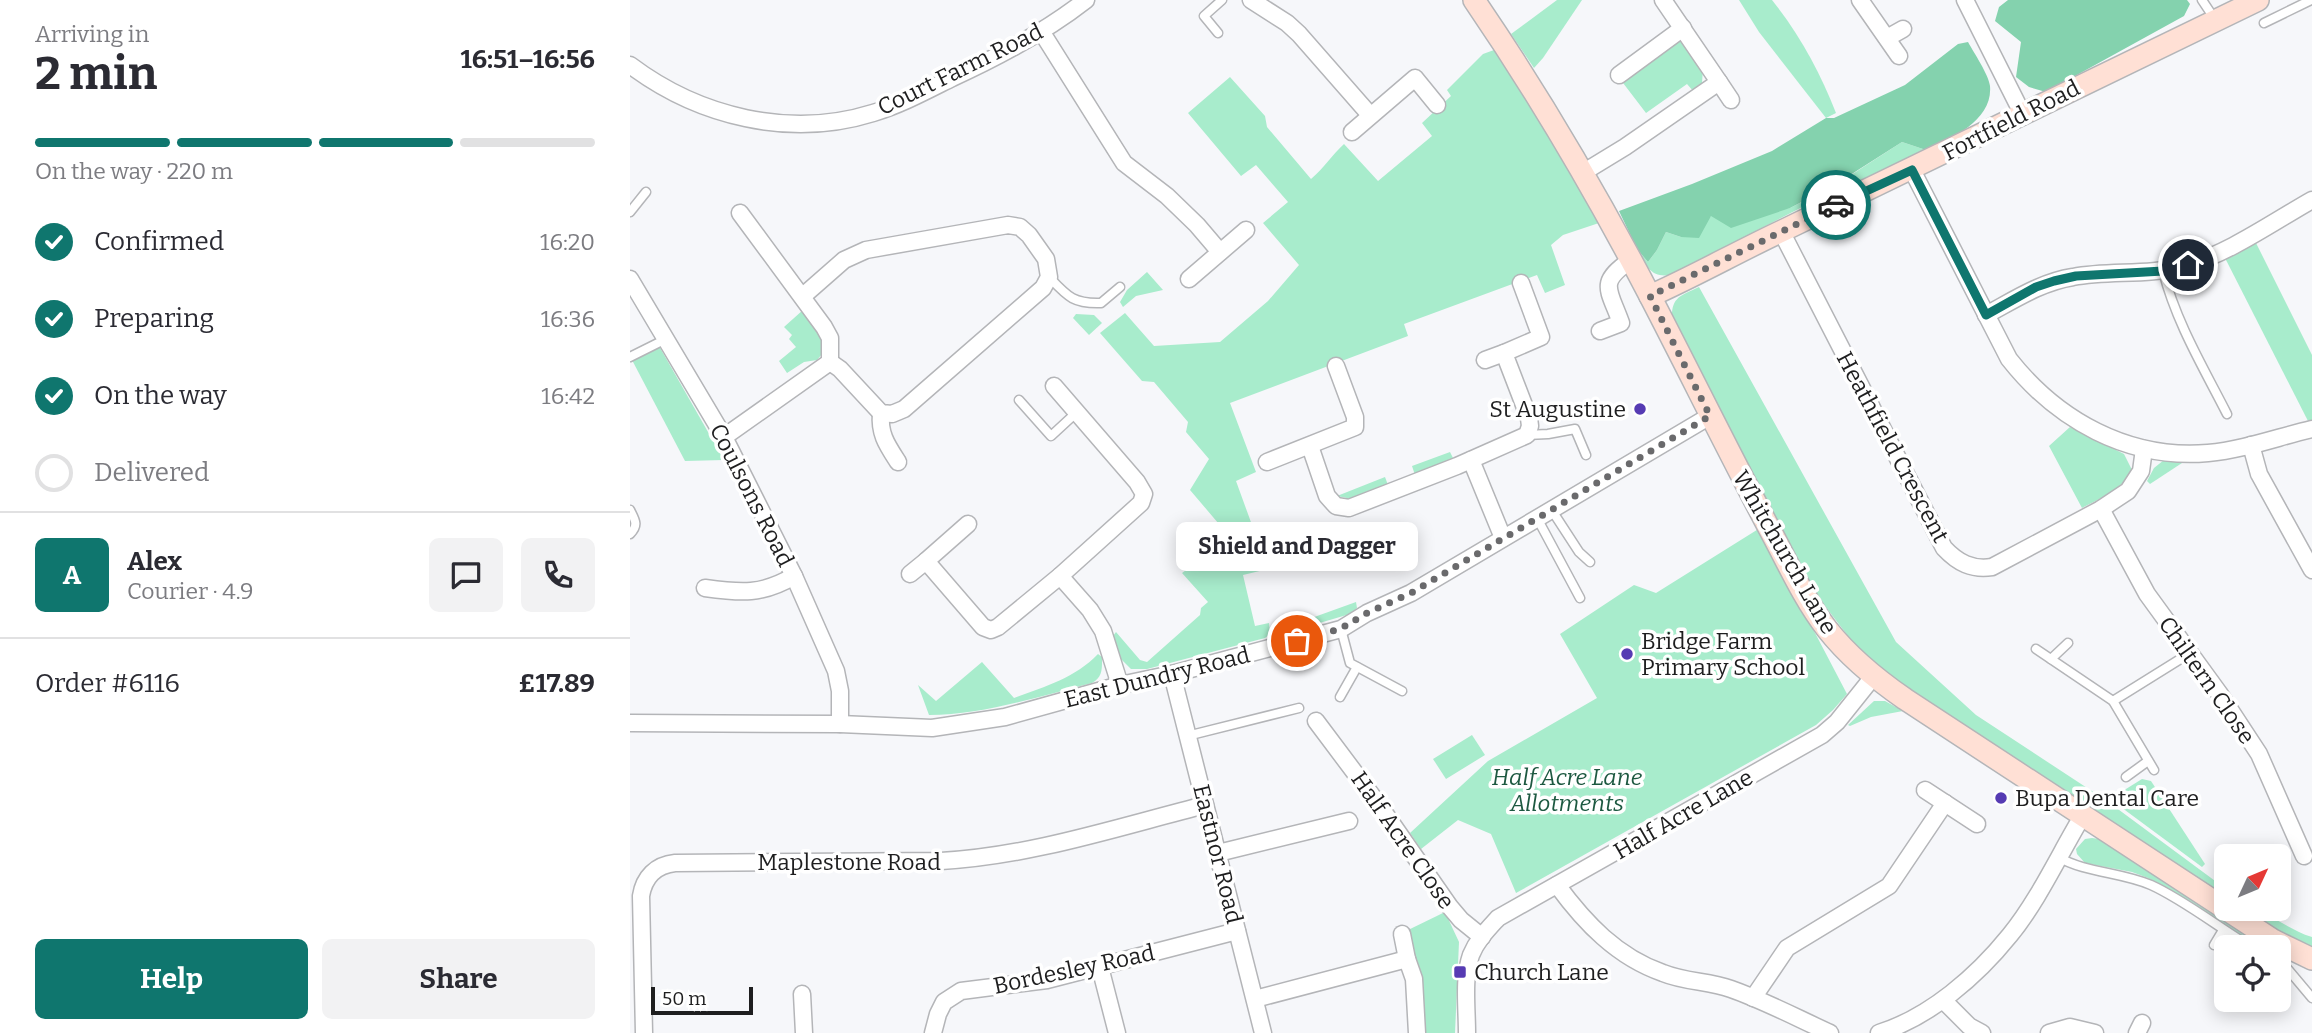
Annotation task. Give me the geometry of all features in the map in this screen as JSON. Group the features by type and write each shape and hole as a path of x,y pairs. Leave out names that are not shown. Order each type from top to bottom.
{"street":[{"name":"Court Farm Road","path":"630,65 668,91 699,105 734,116 804,125 843,120 896,104 969,70 1041,32 1086,0"},
{"path":"1251,0 1293,28 1370,116"},
{"name":"Whitchurch Lane","path":"1474,0 1584,172 1710,416 1807,598 1826,628 1873,677 2273,940 2312,959"},
{"path":"1664,0 1731,100"},
{"path":"1860,0 1899,56"},
{"path":"1965,0 2022,113"},
{"name":"Fortfield Road","path":"1650,296 2258,0"},
{"path":"1619,75 1683,28"},
{"path":"1887,38 1902,29"},
{"path":"1041,32 1124,163 1167,196 1220,252"},
{"path":"1352,132 1415,78 1437,105"},
{"path":"1584,172 1719,82"},
{"path":"1912,170 2009,359 2027,382 2070,417 2110,439 2144,449 2208,453 2312,429"},
{"path":"1986,315 2036,287 2054,281 2076,276 2163,271 2188,265 2220,251 2312,200"},
{"path":"740,213 803,296 830,338 830,362"},
{"path":"803,296 844,260 866,250 1008,225 1020,227 1029,235 1045,259 1049,277 1043,288 904,409 892,414 881,413 840,369 830,362"},
{"path":"1189,279 1246,230"},
{"name":"Heathfield Crescent","path":"1781,231 1944,548 1955,560 1977,569 1992,567 2101,509 2128,492 2141,471 2144,449"},
{"path":"1621,323 1608,281 1611,275 1631,260"},
{"name":"Coulsons Road","path":"630,279 724,437 794,576 836,671 840,691 840,724"},
{"path":"1485,360 1541,337 1521,283"},
{"path":"1600,331 1638,317"},
{"path":"1310,446 1327,496 1336,506 1349,508 1527,435 1529,418 1504,353"},
{"path":"724,437 830,362"},
{"path":"1267,462 1355,427 1355,417 1336,366"},
{"path":"926,561 983,627 991,630 1060,576 1141,503 1144,494 1137,482 1054,386"},
{"path":"881,413 880,429 884,441 898,462"},
{"name":"East Dundry Road","path":"630,723 840,724 932,728 1005,717 1340,629 1411,593 1710,416"},
{"path":"2251,445 2259,474 2312,570"},
{"path":"1471,460 1503,538"},
{"name":"Chiltern Close","path":"2101,509 2147,594 2259,754 2308,856"},
{"path":"910,573 968,524"},
{"path":"705,588 735,593 766,591 794,576"},
{"path":"1060,576 1090,610 1103,631 1119,685"},
{"name":"Eastnor Road","path":"1172,674 1263,1033"},
{"name":"Half Acre Lane","path":"1482,936 1498,919 1822,735 1844,714 1873,677"},
{"name":"Half Acre Close","path":"1316,721 1323,742 1450,907 1461,920 1482,936"},
{"path":"1925,790 1977,824"},
{"path":"1753,998 1787,948 1889,886 1945,803"},
{"name":"Maplestone Road","path":"644,1033 641,896 649,876 664,865 972,859 1032,848 1205,805"},
{"path":"1880,1033 1903,1026 1944,1001 2011,934 2083,815"},
{"path":"1217,853 1313,822 1349,821"},
{"path":"1557,885 1580,916 1608,943 1637,961 1664,974 1729,988 1830,1033"},
{"name":"Bordesley Road","path":"933,1033 940,1009 954,994 1030,984 1237,930"},
{"path":"1402,934 1414,979 1417,1033"},
{"path":"1467,1033 1467,976 1471,955 1482,936"},
{"path":"1255,999 1407,959"},
{"path":"1100,967 1117,1033"},
{"path":"803,990 804,1033"},
{"path":"1944,1001 1969,1026 1982,1033"},
{"path":"2049,1033 2070,1027 2095,1033"}],"lane":[{"path":"1218,33 1204,16 1222,0"},
{"path":"2202,0 2215,21"},
{"path":"2264,23 2311,0"},
{"path":"630,212 646,192"},
{"path":"2163,271 2170,299 2182,326 2227,414"},
{"path":"1049,277 1069,298 1077,301 1101,303 1120,287"},
{"path":"630,356 666,339"},
{"path":"1019,400 1051,436 1077,412"},
{"path":"1527,435 1575,429 1586,455"},
{"path":"1551,509 1584,559 1590,562"},
{"path":"630,510 636,522 630,534"},
{"path":"1536,518 1580,598"},
{"path":"1340,629 1350,663 1402,691"},
{"path":"2051,659 2067,643"},
{"path":"2036,649 2113,701 2154,770"},
{"path":"2113,701 2190,653"},
{"path":"1340,697 1357,667"},
{"path":"1187,736 1299,708"},
{"path":"2126,777 2148,761"},
{"path":"2058,857 2074,866 2127,876 2154,886 2232,935"},
{"path":"2220,935 2223,930"},
{"path":"2291,973 2312,998"}],"green space":[{"path":"1557,0 1582,0 1534,68 1511,34"},
{"path":"1739,0 1772,0 1808,54 1836,113 1826,118 1759,32"},
{"path":"2008,0 2187,0 2190,4 2184,16 2046,92 2029,87 2016,77 2021,42 1995,21 1999,7"},
{"path":"1678,40 1684,41 1703,68 1702,83 1694,92 1687,84 1646,113 1620,79"},
{"path":"1968,42 1987,76 1989,98 1978,118 1960,133 1929,151 1902,142 1836,184 1790,208 1731,228 1711,216 1699,238 1681,237 1666,232 1648,262 1637,249 1619,211 1772,151 1826,118 1834,118 1905,85 1958,44"},
{"path":"1494,50 1545,128 1599,223 1563,235 1551,245 1565,285 1545,293 1537,275 1404,324 1408,336 1230,403 1256,472 1236,481 1268,569 1243,575 1255,626 1269,623 1270,634 1265,638 1147,669 1131,669 1120,658 1113,636 1116,632 1140,660 1147,662 1200,615 1201,608 1208,602 1182,573 1230,537 1190,490 1209,459 1186,432 1188,422 1154,382 1142,381 1100,333 1125,313 1154,346 1220,342 1268,301 1299,265 1263,223 1288,202 1256,165 1241,176 1188,113 1230,77 1265,116 1267,127 1311,179 1344,144 1378,181 1432,136 1422,123 1451,96 1447,90 1483,54"},
{"path":"1902,142 1929,151 1816,200 1670,275 1653,272 1637,249 1648,262 1666,232 1681,237 1711,216 1790,208 1837,184"},
{"path":"2256,243 2312,355 2312,420 2308,421 2225,258"},
{"path":"1147,272 1163,290 1136,296 1123,307 1120,302 1127,290"},
{"path":"1699,287 1896,642 1976,715 2107,801 2214,880 2214,892 1911,692 1851,640 1812,589 1672,320 1675,302"},
{"path":"803,310 821,337 822,354 817,360 804,362 787,373 779,361 796,347 789,339 792,335 784,327"},
{"path":"1076,314 1094,315 1102,323 1089,335 1073,318"},
{"path":"659,346 724,460 685,461 632,360"},
{"path":"2070,427 2124,454 2132,470 2117,488 2082,508 2049,446"},
{"path":"1450,452 1454,460 1415,475 1412,466"},
{"path":"2164,460 2182,463 2150,484 2147,481 2154,468"},
{"path":"1385,477 1388,485 1352,499 1337,496"},
{"name":"Half Acre Lane Allotments","path":"1760,528 1847,694 1833,710 1816,725 1516,893 1491,834 1458,820 1421,849 1410,833 1488,761 1597,698 1560,634 1634,585 1656,593"},
{"path":"1356,602 1357,608 1350,614 1289,632 1283,633 1281,629"},
{"path":"1098,654 1102,657 1101,672 1092,683 970,712 929,715 918,685 936,701 982,662 1014,698 1069,676"},
{"path":"1874,701 1885,701 1903,711 1848,725"},
{"path":"1472,735 1485,755 1446,779 1433,759"},
{"path":"2142,779 2151,781 2205,864 2202,867 2110,799"},
{"path":"2085,839 2099,839 2214,914 2214,919 2148,878 2132,872 2085,863 2076,849"},
{"path":"1445,912 1459,942 1455,1033 1421,1033 1406,931"},
{"path":"2217,921 2224,921 2245,935 2240,935"},
{"path":"2261,921 2279,921 2312,937 2312,951 2291,939 2291,935 2285,935"}],"way so far":[{"path":"1297,641 1340,629 1411,593 1710,416 1650,296 1836,205"}],"place":[{"name":"St Augustine","path":"1640,409"},
{"name":"Shield and Dagger","path":"1297,641"},
{"name":"Bridge Farm Primary School","path":"1627,654"},
{"name":"Bupa Dental Care","path":"2001,798"},
{"name":"Church Lane","path":"1460,972"}],"route":[{"path":"1836,205 1912,170 1986,315 2036,287 2054,281 2076,276 2163,271 2188,265"}]}
